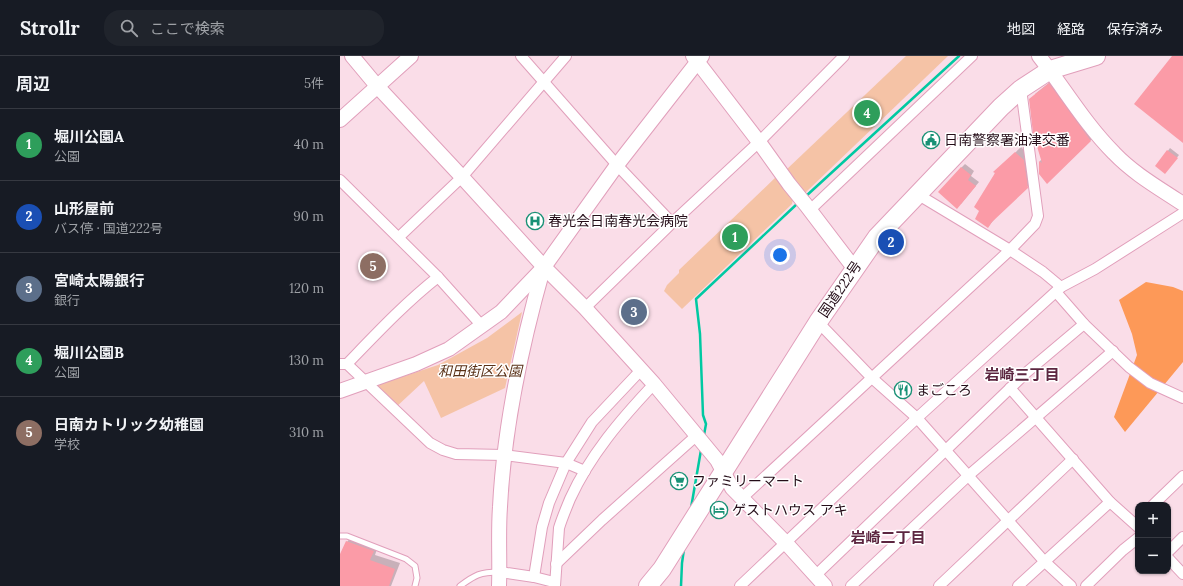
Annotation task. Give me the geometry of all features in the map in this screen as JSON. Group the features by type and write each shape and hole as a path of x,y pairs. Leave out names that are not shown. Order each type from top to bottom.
{"highway":[{"name":"国道222号","path":"648,586 662,569 723,470 818,322 854,268 877,237 1001,107 1021,89 1050,70 1096,56"}],"street":[{"path":"352,56 377,86 462,176 544,267 585,308 654,384 717,460 732,488 786,542 825,586"},
{"path":"340,120 411,56"},
{"path":"521,56 672,223"},
{"path":"399,237 462,176 566,56"},
{"path":"585,308 758,142 844,56"},
{"path":"808,208 972,56"},
{"path":"1039,56 1087,122 1114,154 1136,172 1183,204"},
{"path":"340,390 416,364 449,349 501,312 544,267 698,58 789,184 854,268"},
{"path":"742,498 1010,250 1035,224 1038,216 1021,89"},
{"path":"340,180 438,277 482,326"},
{"path":"917,194 1010,250 1043,272 1084,324 1129,367 1150,383 1183,398"},
{"path":"740,586 917,418 1058,290 1096,269 1183,213"},
{"path":"544,267 521,353 504,455 500,508 500,579 534,577 554,584 559,528 561,520 576,488 585,471 608,437 629,410 654,384"},
{"path":"438,277 416,294 344,364 430,443 443,450 456,454 504,455 566,463 585,471"},
{"path":"818,322 872,378 917,418 1044,561 1071,586"},
{"path":"816,575 1027,372 1084,324"},
{"path":"851,586 969,475 1113,351"},
{"path":"534,577 542,528 549,503 566,463 592,422 641,370"},
{"path":"1010,388 1110,502 1135,522"},
{"path":"556,564 602,520 696,436"},
{"path":"939,586 1073,459"},
{"path":"1156,502 1183,476"},
{"path":"1018,586 1110,502"},
{"path":"1171,549 1183,537"},
{"path":"1086,586 1135,540"},
{"path":"1171,561 1183,574"}],"lane":[{"path":"340,536 347,536 406,559 415,566 417,578 414,586"},
{"path":"460,586 475,575 488,572 500,579"}],"green space":[{"path":"906,56 948,56 805,193 786,170"},
{"path":"777,176 793,199 792,204 682,309 664,291 667,285 679,273 679,270"},
{"name":"和田街区公園","path":"522,312 505,388 441,418 424,381 394,409 371,387 438,365 487,338"}],"shaded area":[{"path":"1146,282 1173,287 1183,291 1183,362 1125,432 1114,417 1137,355 1132,334 1119,300"}],"building":[{"path":"1172,56 1183,56 1183,143 1134,104"},
{"path":"1049,83 1091,141 1047,184 1039,174 1039,161 1042,163 1033,133 1029,99"},
{"path":"1167,150 1178,158 1165,174 1155,166"},
{"path":"1015,152 1024,160 1028,188 992,222 988,228 975,219 979,211 974,207 995,173 993,172"},
{"path":"961,167 971,175 968,180 976,186 957,209 938,192"},
{"path":"346,541 374,551 370,560 395,569 389,586 340,586 340,554"}],"waterway":[{"path":"805,197 959,56"},
{"path":"704,435 706,424 703,415 700,334 696,299 798,203"},
{"path":"691,508 701,450"},
{"path":"681,586 684,549"}],"place":[{"name":"堀川公園B","path":"867,113"},
{"name":"日南警察署油津交番","path":"931,140"},
{"name":"春光会日南春光会病院","path":"535,221"},
{"name":"堀川公園A","path":"735,237"},
{"name":"山形屋前","path":"891,242"},
{"name":"日南カトリック幼稚園","path":"373,266"},
{"name":"宮崎太陽銀行","path":"634,312"},
{"name":"まごころ","path":"903,390"},
{"name":"ファミリーマート","path":"679,481"},
{"name":"ゲストハウス アキ","path":"719,510"}],"district":[{"name":"岩崎三丁目","path":"1022,375"},
{"name":"岩崎二丁目","path":"888,538"}]}
